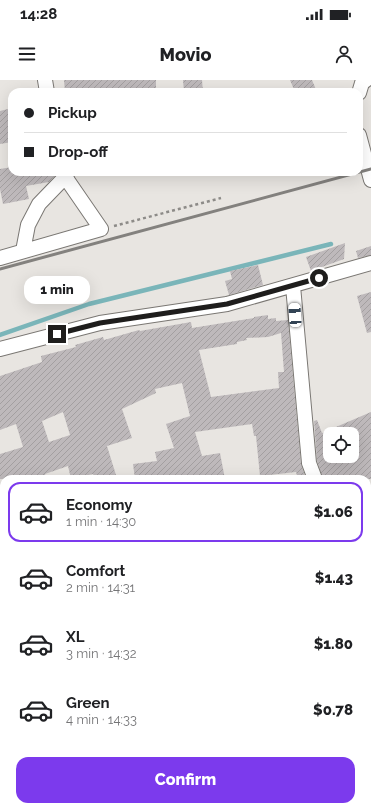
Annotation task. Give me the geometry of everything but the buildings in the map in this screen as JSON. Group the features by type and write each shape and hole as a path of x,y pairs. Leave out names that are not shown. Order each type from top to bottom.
{"street":[{"path":"363,150 371,180"},
{"path":"23,251 28,225 39,204 63,176"},
{"path":"0,258 102,229 66,176"},
{"path":"0,349 100,323 227,304 371,263"},
{"path":"293,286 309,463 314,475"}],"path":[{"path":"102,229 221,198"}],"waterway":[{"path":"0,335 89,304 331,244"}],"railway":[{"path":"363,171 371,169"},
{"path":"0,269 345,176"}],"route":[{"path":"57,334 100,323 227,304 319,278"}]}
